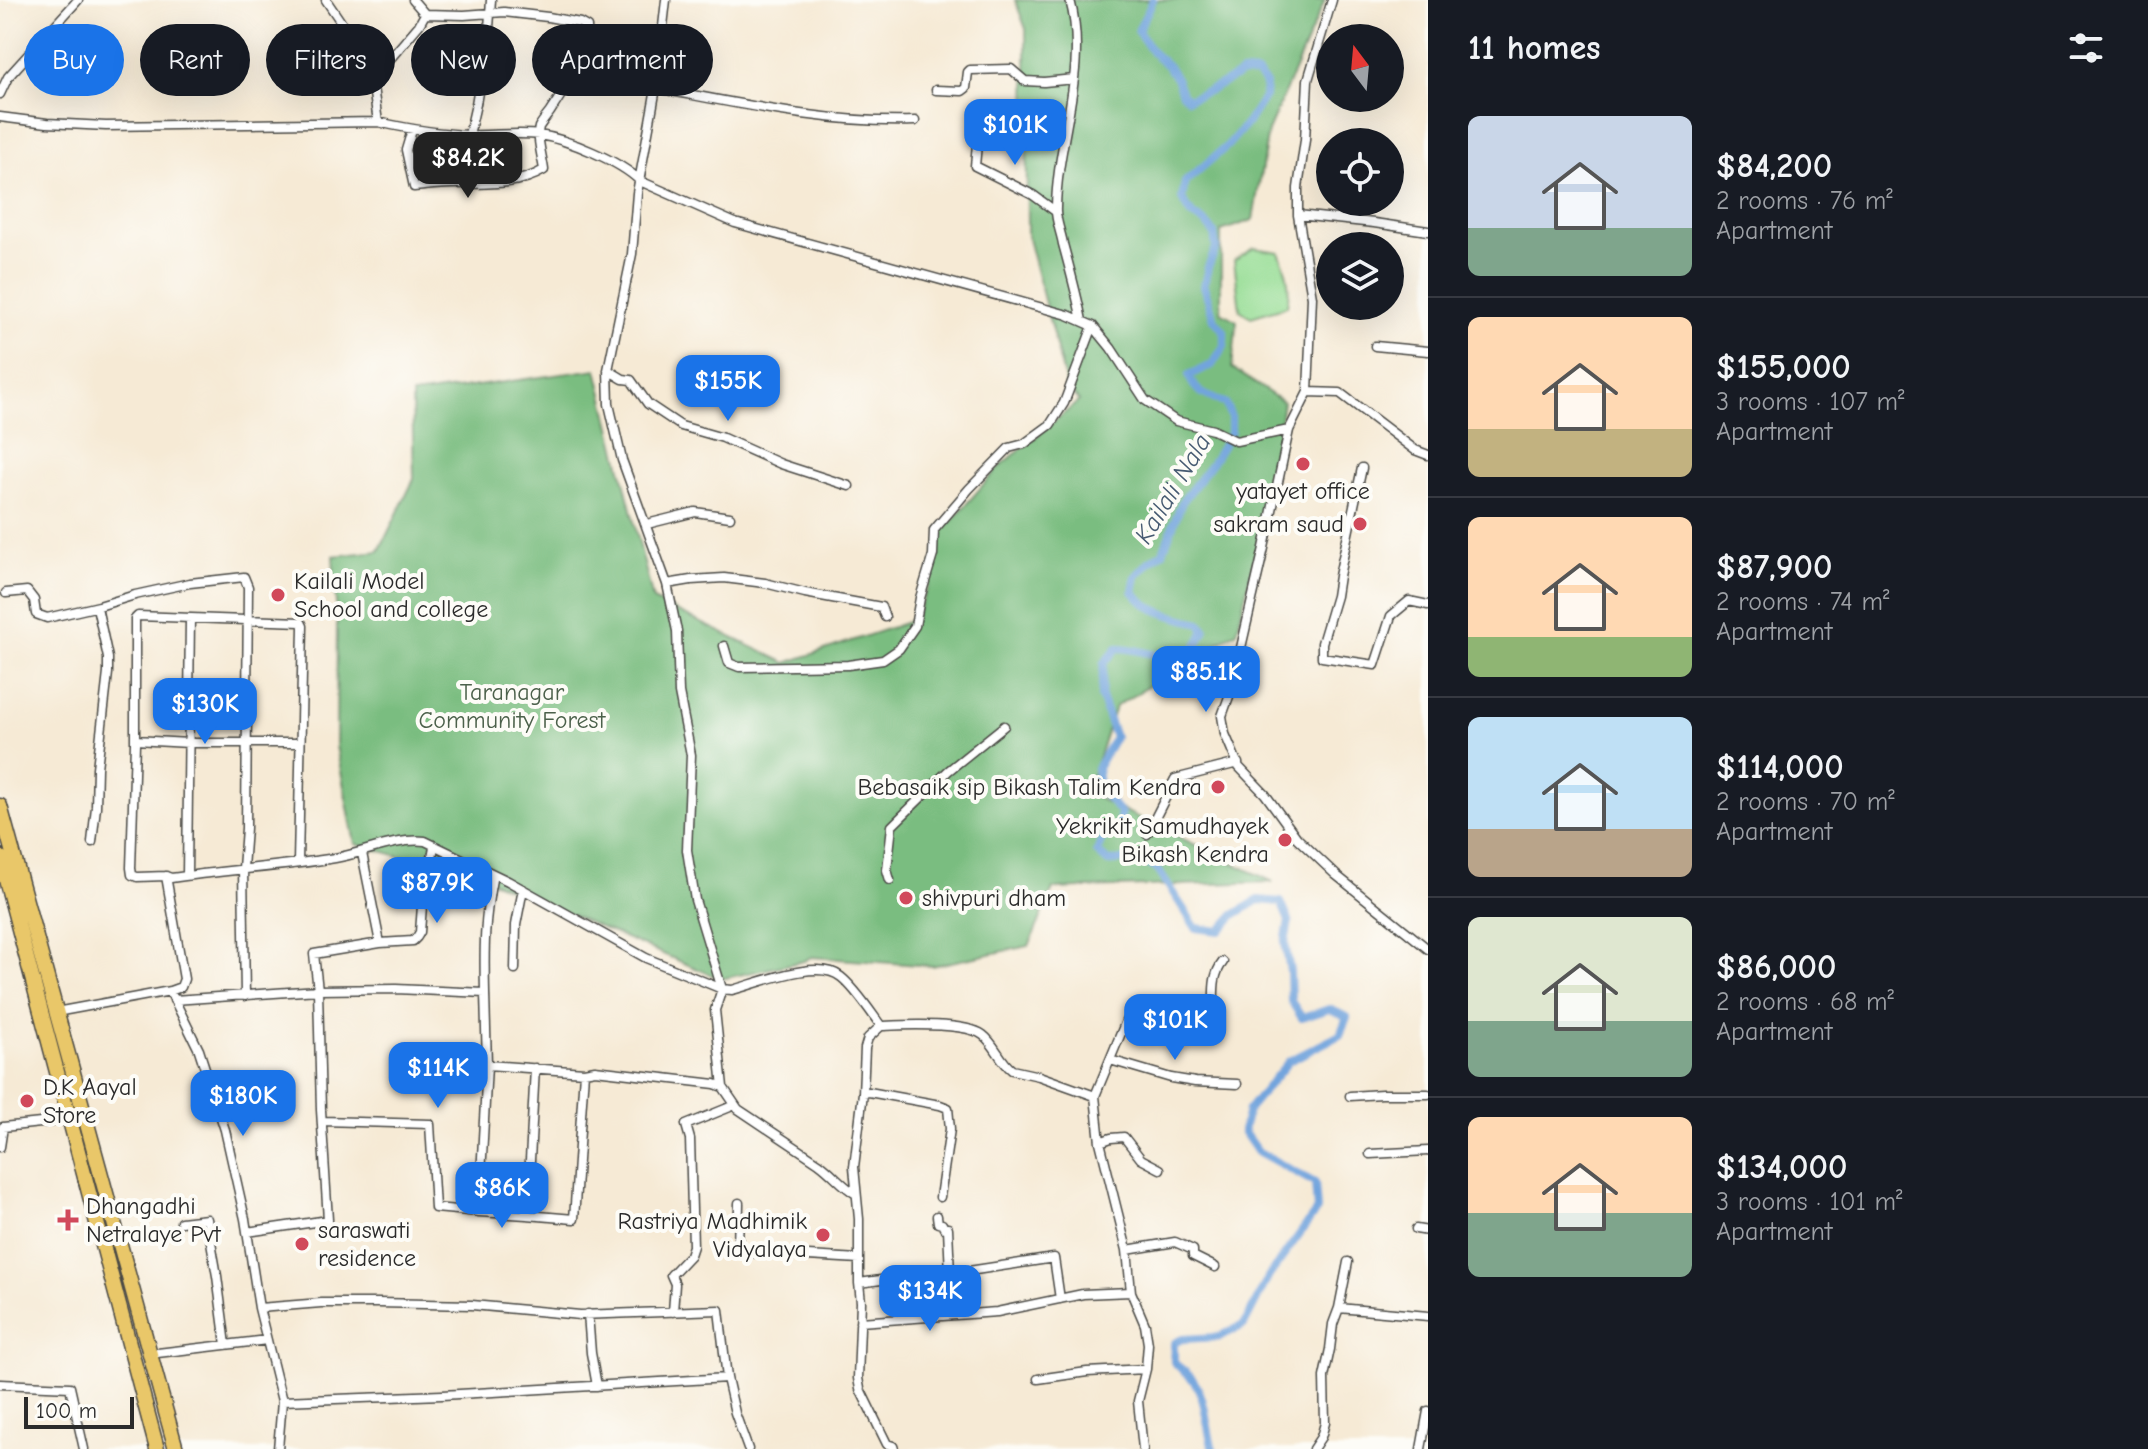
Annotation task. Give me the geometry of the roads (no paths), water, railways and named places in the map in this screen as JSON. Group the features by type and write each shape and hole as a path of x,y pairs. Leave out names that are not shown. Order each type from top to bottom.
{"highway":[{"path":"0,806 49,1014 69,1120 157,1449"},
{"path":"0,857 176,1449"}],"street":[{"path":"0,94 8,77 78,0"},
{"path":"326,0 342,24"},
{"path":"413,0 425,14"},
{"path":"469,135 491,0"},
{"path":"663,24 666,0"},
{"path":"1070,0 1076,48 1073,96 1055,211 1082,321"},
{"path":"1332,0 1308,80 1305,140 1298,188 1298,215 1312,297 1308,392 1289,430 1261,563 1231,691 1222,716 1225,734 1238,763 1297,838 1336,875 1428,949"},
{"path":"412,130 406,150 414,187 501,184 534,176 544,170 539,127 566,88 588,34 587,27 580,23 523,13 425,14"},
{"path":"395,53 425,14"},
{"path":"936,90 962,91 966,88 970,70 1011,69 1025,81 1074,79"},
{"path":"374,96 378,122"},
{"path":"655,96 637,193 632,254 608,370 609,404 622,460 667,584 677,631 682,711 691,755 687,850 695,900 722,989 715,1010 723,1087 738,1109 829,1170 845,1188 856,1194"},
{"path":"700,96 782,111 882,122 915,121"},
{"path":"0,117 106,126 378,122 412,130 469,135 538,135 589,150 631,172 640,181 735,223 1082,321 1093,326 1111,348 1145,400 1176,421 1213,430 1236,441 1289,430"},
{"path":"979,122 975,166 1033,195 1055,211"},
{"path":"1298,215 1428,231"},
{"path":"724,646 729,663 739,667 848,665 883,660 899,649 915,626 933,555 934,530 1009,448 1024,444 1050,425 1064,403 1093,326"},
{"path":"1375,346 1428,351"},
{"path":"608,370 631,380 648,404 681,426 709,433 781,464 849,486"},
{"path":"1308,392 1340,393 1415,450 1428,455"},
{"path":"1362,468 1336,596 1322,643 1322,657 1375,665 1391,616 1409,601 1428,605"},
{"path":"647,524 695,512 730,517"},
{"path":"6,593 27,591 34,600 36,614 47,618 190,583 244,577 248,587 243,868 245,996"},
{"path":"667,584 724,578 765,583 881,607 885,617"},
{"path":"92,842 108,673 108,658 97,607"},
{"path":"298,863 303,626 299,620 138,616 135,619 132,875 171,878 298,863 362,853 386,844 425,841 523,889 646,958 722,989 732,990 813,968 829,969 842,977 881,1026"},
{"path":"187,875 190,618"},
{"path":"890,880 887,870 892,826 948,771 1004,726"},
{"path":"135,740 300,743"},
{"path":"1147,834 1175,779 1238,763"},
{"path":"247,1232 328,1220 314,954 413,941 420,932 434,847"},
{"path":"362,853 380,943"},
{"path":"479,1212 487,1065 483,941 493,874"},
{"path":"166,876 184,979 172,996"},
{"path":"515,969 516,925 523,889"},
{"path":"1143,1449 1138,1401 1148,1344 1145,1325 1131,1292 1127,1250 1100,1142 1095,1096 1126,1021 1210,1027 1215,976 1223,962"},
{"path":"49,1014 172,996 396,989 485,993"},
{"path":"172,996 199,1050 225,1130 247,1232 259,1308 282,1401 278,1449"},
{"path":"891,1448 860,1389 858,1378 861,1302 854,1167 868,1038 881,1026 971,1029 985,1037 1012,1070 1095,1096"},
{"path":"1110,1060 1171,1078 1237,1084"},
{"path":"487,1065 584,1072 595,1070 723,1087"},
{"path":"527,1215 535,1068"},
{"path":"322,1121 430,1124 435,1208 574,1219 584,1072"},
{"path":"863,1093 948,1108 950,1129 940,1197"},
{"path":"1350,1096 1428,1094"},
{"path":"673,1312 675,1284 671,1275 690,1255 693,1246 690,1139 686,1125 735,1105"},
{"path":"0,1147 2,1127 69,1120"},
{"path":"1100,1142 1124,1137 1141,1159 1160,1169"},
{"path":"1370,1154 1428,1151"},
{"path":"739,1203 738,1252 859,1259"},
{"path":"937,1216 938,1223 948,1228 950,1274"},
{"path":"181,1222 207,1219 226,1345"},
{"path":"1416,1229 1428,1231"},
{"path":"1127,1250 1175,1242 1193,1250 1193,1256 1215,1267"},
{"path":"859,1283 950,1274 1054,1258 1060,1299"},
{"path":"1313,1449 1325,1423 1324,1377 1348,1262"},
{"path":"860,1322 997,1312 1083,1294 1131,1292"},
{"path":"259,1308 378,1303 472,1305 588,1314 719,1310 727,1378 748,1449"},
{"path":"1339,1308 1428,1316"},
{"path":"588,1314 597,1386"},
{"path":"148,1354 267,1340"},
{"path":"1038,1379 1087,1372 1146,1369"},
{"path":"282,1401 727,1378"},
{"path":"0,1384 70,1387 84,1449"},
{"path":"1421,1449 1428,1411"}],"waterway":[{"name":"Kailali Nala","path":"1153,0 1138,31 1153,53 1168,66 1182,94 1188,99 1242,73 1257,74 1266,84 1265,96 1248,122 1228,145 1185,182 1182,199 1193,216 1205,222 1214,233 1216,248 1204,286 1214,319 1224,331 1224,346 1212,365 1189,375 1198,390 1225,403 1231,417 1231,432 1182,502 1163,552 1136,576 1133,591 1155,609 1200,623 1205,629 1198,644 1179,657 1117,648 1104,663 1101,697 1115,737 1097,768 1099,787 1121,814 1118,827 1102,839 1097,852 1108,862 1137,858 1158,870 1196,928 1220,931 1234,915 1258,900 1281,902 1289,921 1285,943 1291,1001 1302,1018 1329,1009 1347,1017 1340,1035 1289,1061 1248,1110 1243,1131 1257,1151 1315,1183 1317,1210 1269,1276 1244,1325 1218,1337 1182,1339 1174,1343 1174,1362 1191,1378 1204,1404 1213,1449"}],"place":[{"name":"yatayet office","path":"1303,464"},
{"name":"sakram saud","path":"1360,524"},
{"name":"Kailali Model School and college","path":"278,595"},
{"name":"Bebasaik sip Bikash Talim Kendra","path":"1218,787"},
{"name":"Yekrikit Samudhayek Bikash Kendra","path":"1285,840"},
{"name":"shivpuri dham","path":"906,898"},
{"name":"D.K Aayal Store","path":"27,1101"},
{"name":"Dhangadhi Netralaye Pvt","path":"68,1220"},
{"name":"Rastriya Madhimik Vidyalaya","path":"823,1235"},
{"name":"saraswati residence","path":"302,1244"}],"park label":[{"name":"Taranagar Community Forest","path":"512,706"}]}
